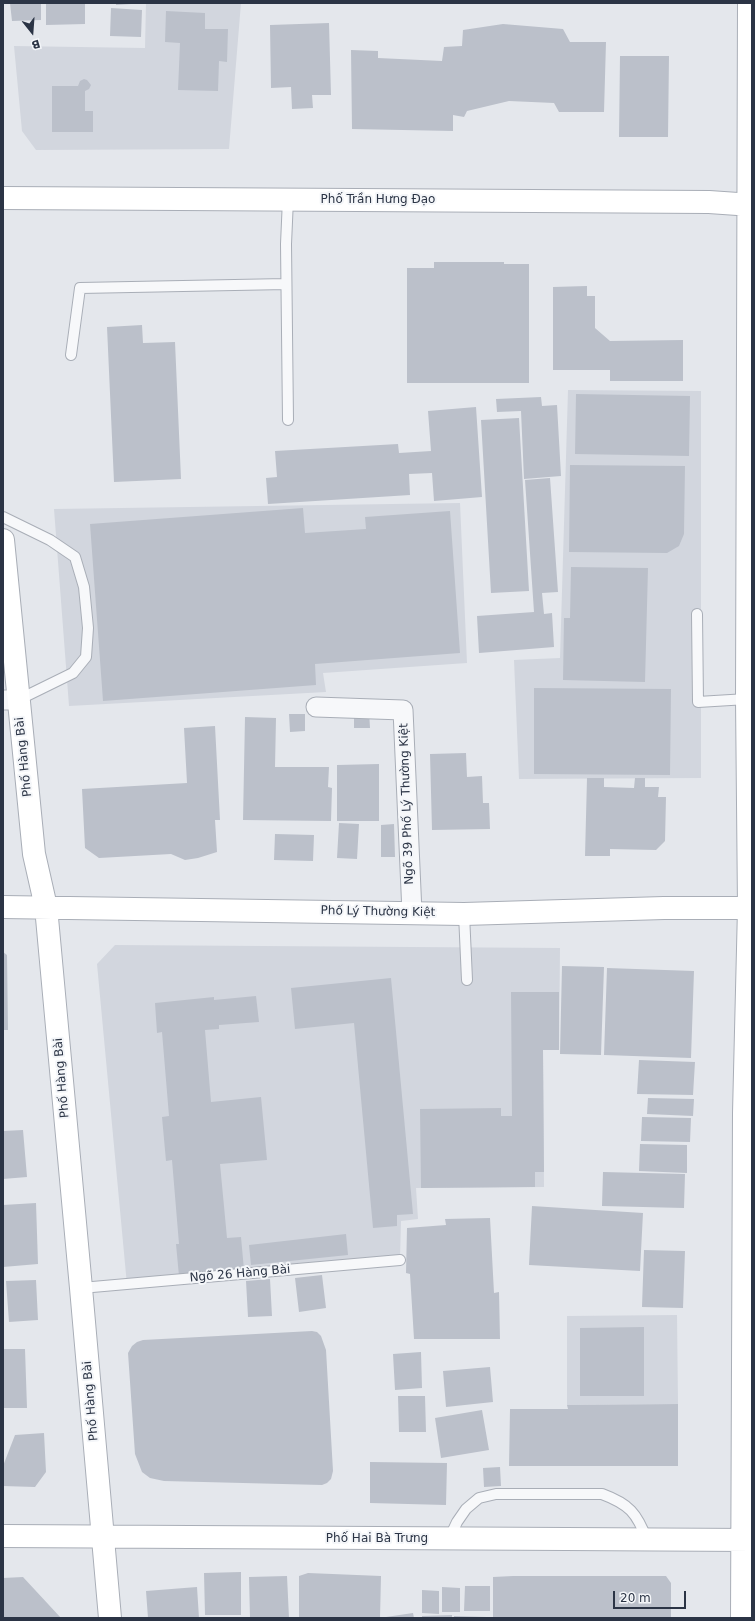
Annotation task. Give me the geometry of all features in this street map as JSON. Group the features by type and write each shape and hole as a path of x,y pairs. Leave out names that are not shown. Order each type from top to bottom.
{"main road":[{"path":"742,1618 748,1540 744,1113 751,908 747,699 750,204 749,3"},
{"name":"Phố Trần Hưng Đạo","path":"3,198 709,202 750,204"},
{"name":"Phố Hàng Bài","path":"3,540 11,700 34,854 46,907 110,1618"},
{"name":"Phố Lý Thường Kiệt","path":"3,907 464,914 664,908 751,908"},
{"name":"Phố Hai Bà Trưng","path":"3,1536 104,1538 748,1540"}],"street":[{"name":"Ngõ 39 Phố Lý Thường Kiệt","path":"316,707 403,710 412,913"}],"lane":[{"path":"288,199 286,244 288,420"},
{"path":"70,355 80,288 286,284"},
{"path":"3,517 50,540 75,557 84,587 88,628 86,657 73,673 11,700"},
{"path":"696,614 698,702 747,699"},
{"path":"464,914 466,980"},
{"name":"Ngõ 26 Hàng Bài","path":"81,1288 400,1260"},
{"path":"449,1539 457,1522 466,1509 479,1498 496,1494 602,1494 614,1499 631,1510 640,1520 647,1540"}],"shaded area":[{"path":"146,3 241,3 229,149 36,150 22,131 14,46 145,48"},
{"path":"568,390 701,391 701,778 519,779 514,660 560,658"},
{"path":"460,503 467,663 323,673 326,692 69,706 54,509"},
{"path":"115,945 560,948 559,1050 543,1050 544,1187 416,1188 418,1219 401,1221 400,1259 127,1285 97,964"},
{"path":"677,1315 678,1404 567,1405 567,1316"}],"building":[{"path":"10,3 41,3 41,20 12,21"},
{"path":"46,3 85,3 85,24 46,25"},
{"path":"116,3 131,3 131,4 116,5"},
{"path":"111,8 142,10 141,37 110,36"},
{"path":"166,11 205,13 205,29 228,29 227,62 219,61 218,91 178,90 180,43 165,42"},
{"path":"329,23 331,95 312,95 313,108 292,109 291,87 271,88 270,25"},
{"path":"503,24 563,29 570,42 606,42 604,112 559,112 554,103 509,101 467,111 464,117 453,115 453,131 352,129 351,50 378,51 378,58 442,61 444,47 462,46 463,30"},
{"path":"620,56 669,56 668,137 619,137"},
{"path":"84,79 91,85 89,89 85,91 85,111 93,111 93,132 52,132 52,86 78,86 80,81"},
{"path":"434,262 504,262 504,264 529,264 529,383 407,383 407,268 434,268"},
{"path":"587,286 587,296 595,296 595,328 610,341 683,340 683,381 610,381 610,370 553,370 553,287"},
{"path":"142,325 143,343 175,342 181,479 114,482 107,327"},
{"path":"576,394 690,396 689,456 575,454"},
{"path":"541,397 542,406 557,405 561,476 524,479 521,411 497,412 496,399"},
{"path":"476,407 482,497 434,501 432,473 409,474 410,495 268,504 266,478 277,477 275,451 398,444 399,453 431,451 428,411"},
{"path":"519,418 529,591 491,593 481,420"},
{"path":"570,465 685,466 684,534 679,546 667,553 569,552"},
{"path":"550,478 558,592 542,593 544,614 552,613 554,647 479,653 477,616 534,612 525,480"},
{"path":"303,508 305,533 366,529 365,517 450,511 460,653 315,664 316,685 103,701 90,524"},
{"path":"571,567 648,568 645,682 563,680 564,618 570,618"},
{"path":"534,688 671,689 670,775 534,774"},
{"path":"354,711 369,711 370,728 354,728"},
{"path":"289,714 305,714 305,731 290,732"},
{"path":"245,717 276,718 275,767 329,767 328,787 332,788 331,821 243,820"},
{"path":"215,726 220,820 215,820 217,852 198,858 185,860 171,854 99,858 85,848 82,789 187,783 184,728"},
{"path":"466,753 467,777 482,776 483,803 489,803 490,829 432,830 430,754"},
{"path":"379,764 379,821 337,821 337,765"},
{"path":"587,778 604,778 604,787 634,788 635,778 645,778 645,787 659,787 658,797 666,797 665,841 656,850 610,849 610,856 585,856"},
{"path":"339,823 359,824 357,859 337,858"},
{"path":"394,824 395,857 381,857 381,825"},
{"path":"275,834 314,835 313,861 274,860"},
{"path":"3,952 7,955 8,1030 3,1030"},
{"path":"562,966 604,967 601,1055 560,1054"},
{"path":"607,968 694,971 691,1058 604,1055"},
{"path":"391,978 413,1214 397,1215 397,1226 373,1228 354,1023 295,1029 291,988"},
{"path":"511,992 559,992 559,1050 543,1050 544,1172 535,1172 535,1187 421,1188 420,1109 501,1108 501,1116 512,1116"},
{"path":"256,996 259,1022 219,1025 219,1029 205,1030 211,1102 261,1097 267,1160 220,1164 227,1238 241,1237 244,1270 179,1276 176,1244 179,1244 172,1160 166,1161 162,1117 169,1116 162,1032 157,1033 155,1003 214,997 214,1000"},
{"path":"639,1060 695,1062 693,1095 637,1094"},
{"path":"648,1098 694,1099 693,1116 647,1114"},
{"path":"642,1117 691,1118 690,1142 641,1141"},
{"path":"23,1130 27,1177 3,1179 3,1131"},
{"path":"640,1144 687,1145 687,1173 639,1171"},
{"path":"603,1172 685,1174 684,1208 602,1206"},
{"path":"36,1203 38,1264 3,1267 3,1205"},
{"path":"532,1206 643,1213 640,1271 529,1265"},
{"path":"490,1218 494,1293 499,1292 500,1339 414,1339 410,1274 406,1273 407,1228 446,1225 445,1219"},
{"path":"346,1234 348,1255 251,1265 249,1245"},
{"path":"644,1250 685,1251 683,1308 642,1307"},
{"path":"322,1275 326,1308 299,1312 295,1278"},
{"path":"270,1279 272,1316 248,1317 246,1281"},
{"path":"36,1280 38,1320 9,1322 6,1281"},
{"path":"644,1327 644,1396 580,1396 580,1328"},
{"path":"312,1331 317,1332 321,1336 326,1350 333,1471 331,1479 327,1483 322,1485 164,1481 150,1478 142,1472 135,1454 128,1353 132,1346 143,1340"},
{"path":"3,1349 25,1349 27,1408 3,1408"},
{"path":"421,1352 422,1388 395,1390 393,1354"},
{"path":"490,1367 493,1402 446,1407 443,1371"},
{"path":"398,1396 425,1396 426,1432 399,1432"},
{"path":"678,1404 678,1466 509,1466 510,1409 568,1409 567,1405"},
{"path":"482,1410 489,1450 441,1458 435,1418"},
{"path":"44,1433 46,1472 35,1487 3,1486 3,1466 15,1435"},
{"path":"370,1462 447,1463 446,1505 370,1503"},
{"path":"500,1467 501,1486 484,1487 483,1468"},
{"path":"241,1572 241,1615 205,1615 204,1573"},
{"path":"308,1573 381,1576 380,1618 299,1618 299,1576"},
{"path":"287,1576 289,1618 250,1618 249,1577"},
{"path":"666,1576 671,1583 671,1618 493,1618 493,1577"},
{"path":"23,1577 61,1618 3,1618 3,1578"},
{"path":"465,1586 490,1586 490,1611 464,1611"},
{"path":"197,1587 199,1618 148,1618 146,1591"},
{"path":"442,1587 460,1588 460,1612 442,1612"},
{"path":"422,1590 439,1591 439,1614 422,1613"},
{"path":"413,1613 414,1618 386,1618 386,1617"},
{"path":"452,1615 452,1618 422,1618 422,1616"},
{"path":"454,1616 487,1617 487,1618 454,1618"}]}
